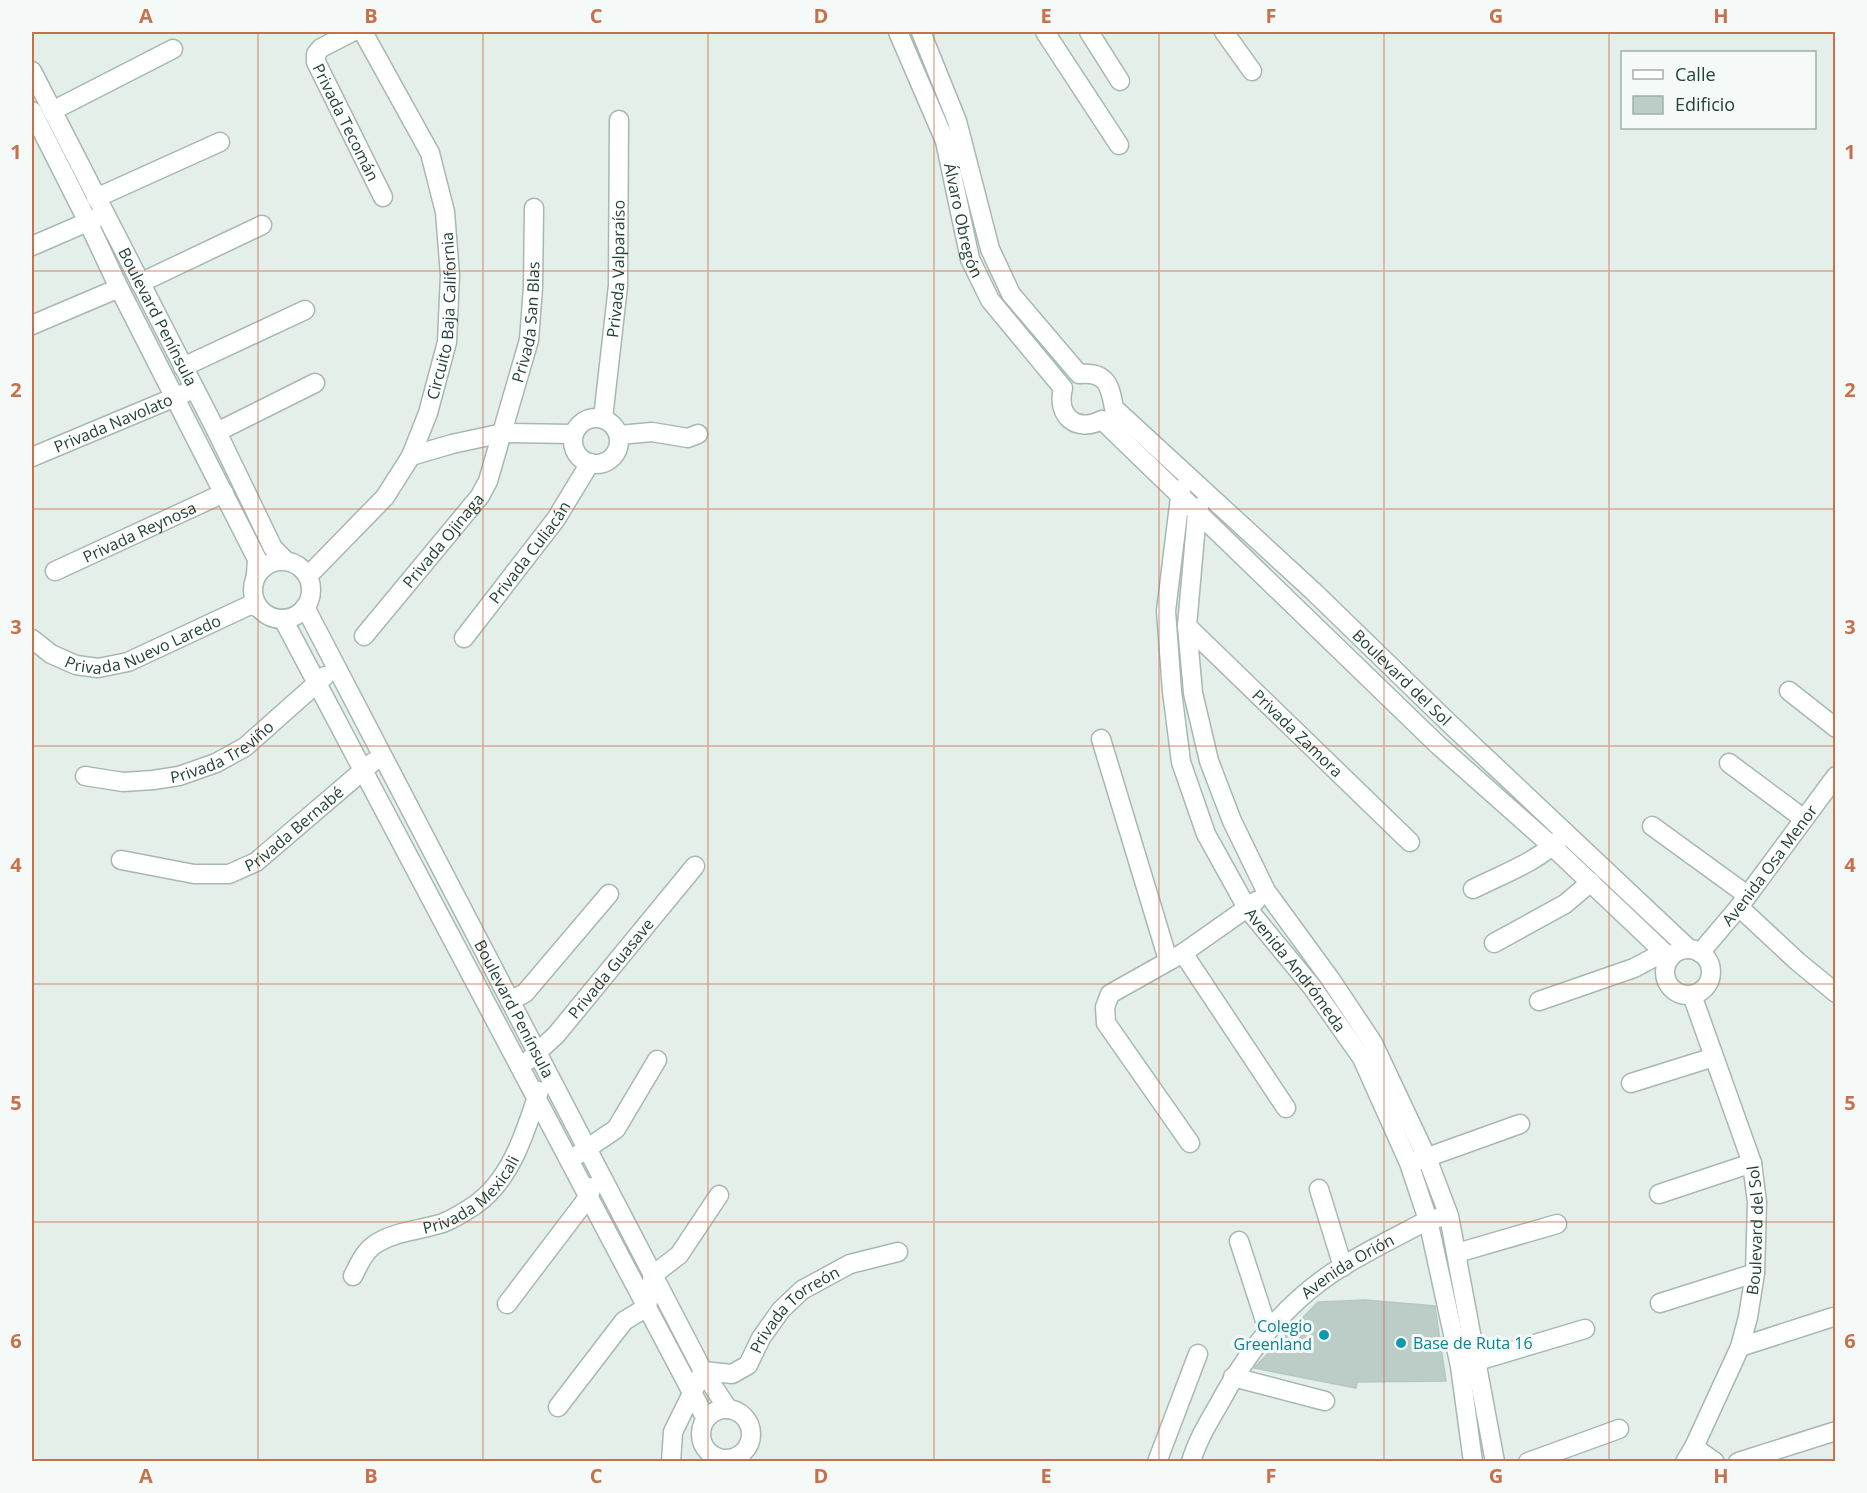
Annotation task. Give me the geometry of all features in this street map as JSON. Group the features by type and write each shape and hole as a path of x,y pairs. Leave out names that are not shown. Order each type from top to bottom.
{"street":[{"name":"Privada Tecomán","path":"352,32 321,48 316,54 316,62 383,197"},
{"name":"Circuito Baja California","path":"308,576 385,497 411,456 428,413 447,342 450,275 446,212 430,153 363,32"},
{"name":"Álvaro Obregón","path":"898,32 945,141 970,259 990,300 1063,388 1060,399 1061,408 1071,420 1087,425 1108,414 1110,387 1097,375 1079,374 1011,294 990,249 957,121 921,32"},
{"path":"1045,32 1119,145"},
{"path":"1089,32 1120,81"},
{"path":"1224,32 1252,71"},
{"path":"52,111 173,49"},
{"name":"Boulevard Península","path":"32,71 217,432 273,548 285,560"},
{"name":"Boulevard Península","path":"32,111 39,143 88,222 119,288 257,559 256,575"},
{"name":"Privada Valparaíso","path":"603,418 618,286 620,120"},
{"path":"96,198 220,142"},
{"name":"Privada San Blas","path":"502,433 530,340 534,208"},
{"path":"32,246 105,214"},
{"path":"140,283 262,225"},
{"path":"32,325 119,288"},
{"path":"183,367 305,310"},
{"path":"217,432 315,383"},
{"name":"Privada Navolato","path":"32,457 194,388"},
{"name":"Boulevard del Sol","path":"1108,414 1185,472 1695,951"},
{"name":"Boulevard del Sol","path":"1108,414 1197,513 1438,745 1552,846 1667,955"},
{"path":"596,417 603,418 616,428 619,435 617,451 606,462 590,464 583,461 574,449 573,434 582,422 596,417"},
{"path":"619,435 652,432 688,438 698,434"},
{"path":"411,456 502,433 573,434"},
{"name":"Privada Ojinaga","path":"364,636 480,496 488,481 502,433"},
{"name":"Privada Culiacán","path":"464,638 556,519 590,464"},
{"name":"Avenida Andrómeda","path":"1185,472 1179,495 1166,611 1172,691 1181,762 1206,834 1247,908 1312,987 1362,1058 1449,1216 1457,1253 1468,1364 1473,1461"},
{"name":"Avenida Andrómeda","path":"1205,491 1197,513 1187,626 1193,693 1209,761 1232,821 1266,891 1332,980 1373,1043 1418,1160 1428,1220 1495,1461"},
{"name":"Privada Reynosa","path":"55,571 224,493"},
{"path":"285,560 302,568 308,576 311,595 301,612 293,617 273,618 264,614 257,607 252,588 256,575 266,564 285,560"},
{"name":"Privada Nuevo Laredo","path":"32,639 51,654 76,665 98,668 128,662 250,605 257,607"},
{"name":"Boulevard Península","path":"305,607 703,1371 728,1409"},
{"name":"Boulevard Península","path":"283,619 706,1419"},
{"name":"Privada Zamora","path":"1187,626 1410,842"},
{"name":"Privada Treviño","path":"85,776 123,782 153,780 179,776 216,763 244,747 336,666"},
{"path":"1789,691 1836,728"},
{"path":"1101,739 1175,956 1286,1108"},
{"name":"Privada Bernabé","path":"121,860 194,874 229,873 256,862 382,754"},
{"path":"1729,763 1804,819"},
{"name":"Avenida Osa Menor","path":"1695,951 1743,901 1836,776"},
{"path":"1652,826 1743,901 1797,961 1836,993"},
{"path":"1473,889 1525,864 1552,846 1566,832"},
{"name":"Privada Guasave","path":"521,1067 556,1035 695,866"},
{"path":"1494,943 1565,904 1591,882"},
{"path":"1190,1143 1107,1023 1104,1007 1110,994 1175,956 1247,908 1266,891"},
{"path":"510,1001 525,993 609,894"},
{"path":"1539,1001 1678,951 1695,951 1710,965 1710,981 1700,992 1692,995 1679,993 1669,985 1665,974 1667,955"},
{"name":"Boulevard del Sol","path":"1689,1454 1740,1347 1748,1317 1755,1273 1758,1202 1752,1163 1692,995"},
{"path":"1631,1083 1714,1057"},
{"path":"569,1160 616,1129 657,1060"},
{"name":"Privada Mexicali","path":"353,1275 364,1255 376,1244 393,1235 445,1222 476,1205 494,1188 512,1162 546,1072"},
{"path":"1418,1160 1520,1124"},
{"path":"1659,1194 1752,1163"},
{"path":"507,1304 589,1196 598,1171"},
{"path":"1319,1189 1343,1266"},
{"path":"558,1407 624,1321 647,1307 653,1275 679,1256 718,1195"},
{"name":"Avenida Orión","path":"1191,1461 1195,1447 1233,1377 1268,1329 1302,1296 1343,1266 1428,1220 1449,1216"},
{"path":"1457,1253 1557,1224"},
{"path":"1239,1240 1268,1329"},
{"name":"Privada Torreón","path":"703,1371 732,1374 740,1370 748,1365 760,1338 781,1310 802,1290 850,1264 898,1252"},
{"path":"1660,1303 1755,1273"},
{"path":"1740,1347 1833,1317"},
{"path":"1468,1364 1585,1329"},
{"path":"1157,1461 1198,1354"},
{"path":"671,1461 672,1432 703,1371"},
{"path":"1233,1377 1325,1401"},
{"path":"728,1409 742,1416 747,1422 750,1438 742,1452 727,1460 706,1449 701,1434 702,1426 712,1413 728,1409"},
{"path":"1528,1461 1618,1429"},
{"path":"1738,1461 1836,1431"},
{"path":"1689,1454 1714,1461"}],"building":[{"path":"1365,1300 1435,1306 1446,1381 1357,1382 1356,1388 1254,1368 1318,1302"}],"place":[{"name":"Colegio Greenland","path":"1324,1335"},
{"name":"Base de Ruta 16","path":"1401,1343"}]}
